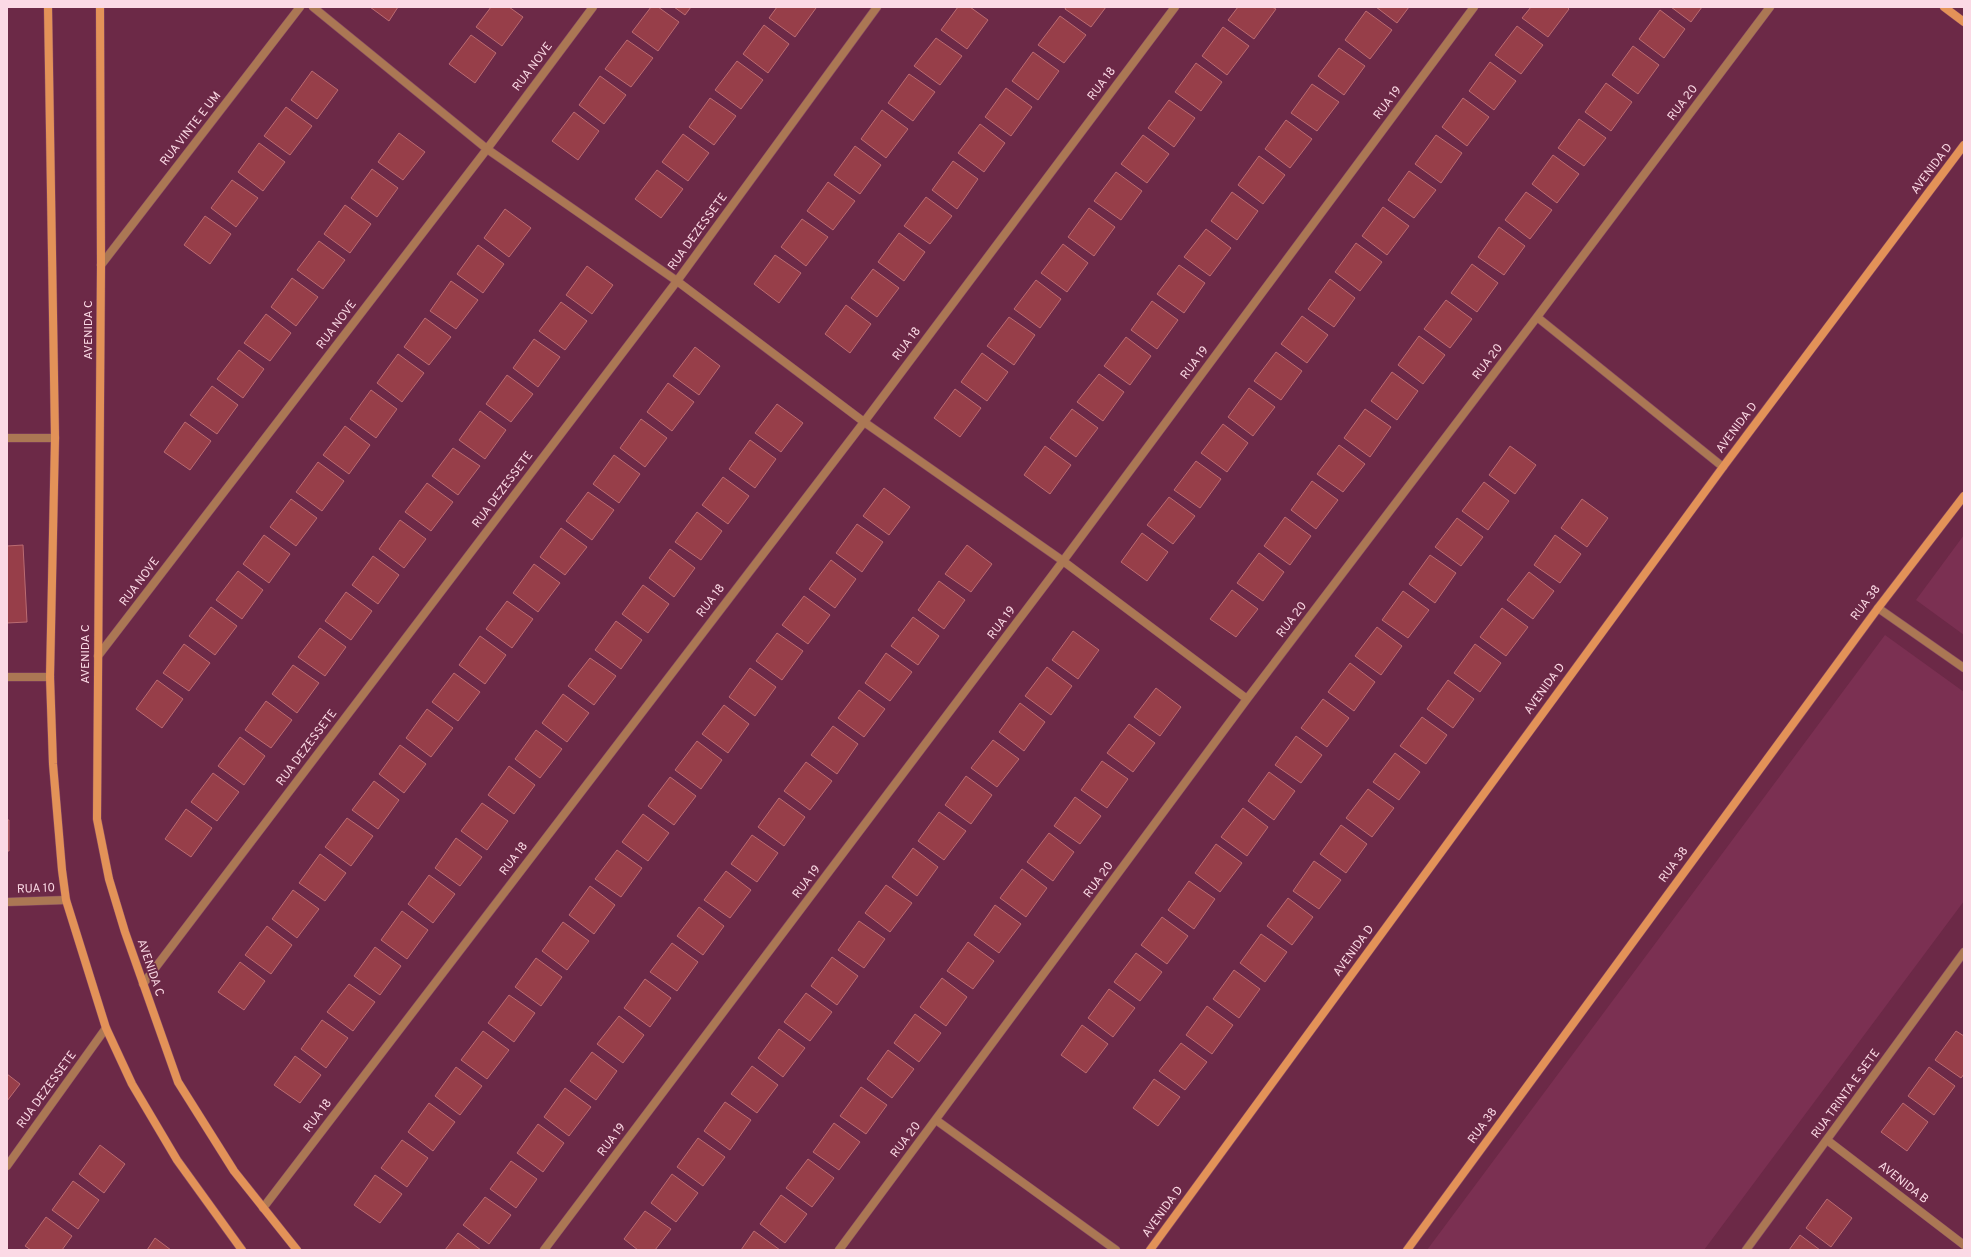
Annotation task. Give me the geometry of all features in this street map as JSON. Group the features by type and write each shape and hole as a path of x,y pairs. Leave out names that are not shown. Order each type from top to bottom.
{"street":[{"path":"48,7 55,438 50,677 54,764 62,870 66,900 106,1028 132,1084 177,1160 238,1248"},
{"name":"AVENIDA C","path":"100,7 101,266 97,819 109,879 143,984 178,1082 234,1171 297,1250"},
{"name":"RUA VINTE E UM","path":"101,266 300,7"},
{"path":"313,7 487,149 677,281 864,422 1063,561 1247,700"},
{"name":"RUA NOVE","path":"98,656 487,149 593,7"},
{"name":"RUA DEZESSETE","path":"143,984 677,281 877,7"},
{"name":"RUA 18","path":"263,1208 864,422 1175,7"},
{"name":"RUA 19","path":"544,1250 1063,561 1474,7"},
{"name":"RUA 20","path":"839,1250 1247,700 1770,7"},
{"path":"1944,7 1964,22"},
{"name":"AVENIDA D","path":"1150,1250 1722,467 1964,145"},
{"path":"1537,317 1722,467"},
{"path":"7,438 55,438"},
{"name":"RUA 38","path":"1407,1250 1878,608 1964,496"},
{"path":"1878,608 1964,668"},
{"path":"7,677 50,677"},
{"name":"RUA 10","path":"7,902 66,900"},
{"name":"RUA TRINTA E SETE","path":"1746,1250 1964,952"},
{"name":"RUA DEZESSETE","path":"7,1166 106,1028"},
{"path":"936,1120 1116,1250"},
{"name":"AVENIDA B","path":"1827,1140 1964,1245"}],"shaded area":[{"path":"1964,535 1964,635 1916,600"},
{"path":"1885,635 1964,692 1964,901 1704,1250 1427,1250"}],"building":[{"path":"370,7 398,7 389,21"},
{"path":"491,7 509,7 523,17 502,46 476,27"},
{"path":"651,7 658,7 679,22 658,51 632,32"},
{"path":"674,7 691,7 685,15"},
{"path":"777,7 816,8 795,37 769,18"},
{"path":"958,7 970,7 988,20 967,49 941,30"},
{"path":"1066,7 1106,7 1091,27 1065,9"},
{"path":"1238,7 1272,7 1276,9 1254,39 1228,20"},
{"path":"1376,7 1409,7 1397,23"},
{"path":"1531,7 1567,7 1569,9 1548,37 1522,18"},
{"path":"1671,7 1702,7 1691,22"},
{"path":"1660,10 1685,29 1664,58 1639,39"},
{"path":"1366,11 1392,30 1370,59 1345,40"},
{"path":"1060,16 1086,35 1064,63 1038,45"},
{"path":"764,25 789,44 768,73 743,54"},
{"path":"1517,26 1543,45 1521,74 1495,55"},
{"path":"1223,27 1249,46 1227,75 1202,56"},
{"path":"471,35 496,53 475,83 449,64"},
{"path":"936,38 962,56 940,85 914,66"},
{"path":"627,40 653,58 631,87 605,69"},
{"path":"1633,46 1659,65 1638,94 1612,75"},
{"path":"1339,48 1365,66 1344,95 1318,76"},
{"path":"1033,52 1059,71 1038,100 1012,81"},
{"path":"737,61 763,80 741,109 715,90"},
{"path":"1490,62 1516,81 1494,110 1469,91"},
{"path":"1196,63 1222,82 1201,111 1175,92"},
{"path":"312,71 338,90 317,119 291,100"},
{"path":"909,74 935,92 913,121 888,103"},
{"path":"600,76 626,95 604,124 579,105"},
{"path":"1606,83 1632,102 1611,131 1585,112"},
{"path":"1312,84 1339,102 1317,131 1291,113"},
{"path":"1006,88 1032,107 1011,136 985,117"},
{"path":"710,98 736,116 714,145 689,127"},
{"path":"1463,98 1489,117 1467,146 1442,127"},
{"path":"1169,100 1195,118 1174,147 1148,128"},
{"path":"286,107 312,126 290,155 264,136"},
{"path":"882,110 908,129 886,158 861,139"},
{"path":"574,112 599,131 578,160 552,141"},
{"path":"1579,119 1606,138 1584,166 1558,148"},
{"path":"1286,120 1312,139 1290,168 1265,149"},
{"path":"980,124 1005,143 984,172 958,153"},
{"path":"399,133 425,152 403,180 378,162"},
{"path":"683,134 709,153 688,181 662,162"},
{"path":"1143,135 1169,154 1147,183 1121,164"},
{"path":"1436,135 1462,153 1441,183 1415,164"},
{"path":"259,143 285,162 263,191 238,172"},
{"path":"855,146 881,165 860,194 834,175"},
{"path":"1553,155 1579,174 1557,203 1532,184"},
{"path":"1259,156 1285,175 1263,204 1238,185"},
{"path":"953,161 978,179 957,209 932,190"},
{"path":"372,169 398,188 377,217 351,198"},
{"path":"657,170 683,189 661,218 635,199"},
{"path":"1409,171 1436,190 1414,218 1388,200"},
{"path":"1116,172 1142,191 1121,220 1094,201"},
{"path":"232,180 258,198 236,227 211,208"},
{"path":"828,182 855,201 833,230 807,211"},
{"path":"1232,192 1258,211 1237,240 1211,221"},
{"path":"1526,192 1552,210 1530,239 1505,220"},
{"path":"926,197 952,216 930,244 904,226"},
{"path":"345,205 371,224 350,253 324,234"},
{"path":"1383,207 1409,226 1387,255 1362,236"},
{"path":"1089,208 1115,227 1094,256 1068,237"},
{"path":"505,209 531,228 509,257 484,238"},
{"path":"205,216 231,234 210,264 184,245"},
{"path":"802,219 828,237 806,266 781,247"},
{"path":"1499,227 1525,246 1504,275 1478,257"},
{"path":"1206,229 1231,248 1210,276 1184,257"},
{"path":"899,233 925,252 904,281 878,262"},
{"path":"319,241 345,260 323,289 297,270"},
{"path":"1356,243 1382,262 1360,291 1335,272"},
{"path":"1063,244 1088,263 1067,292 1041,273"},
{"path":"478,245 504,264 483,293 457,274"},
{"path":"775,255 801,273 779,303 754,284"},
{"path":"1472,264 1498,283 1477,312 1451,293"},
{"path":"1179,265 1205,283 1184,313 1157,294"},
{"path":"587,266 613,285 592,314 566,295"},
{"path":"873,269 899,288 877,317 851,298"},
{"path":"292,278 318,297 296,326 271,307"},
{"path":"1330,279 1355,298 1334,327 1308,309"},
{"path":"1036,280 1061,299 1040,328 1014,309"},
{"path":"451,281 478,300 456,329 430,311"},
{"path":"1446,300 1472,319 1450,348 1424,329"},
{"path":"1152,301 1178,320 1157,349 1131,330"},
{"path":"561,302 587,321 565,350 539,331"},
{"path":"846,305 871,324 850,353 825,334"},
{"path":"266,314 291,333 270,361 244,343"},
{"path":"1302,316 1328,335 1307,363 1281,344"},
{"path":"1009,317 1035,335 1014,365 987,346"},
{"path":"425,318 451,337 429,365 404,347"},
{"path":"1419,336 1445,355 1423,384 1398,365"},
{"path":"1126,337 1151,356 1130,385 1104,366"},
{"path":"534,339 560,357 538,387 513,368"},
{"path":"695,347 720,366 699,395 673,376"},
{"path":"239,350 264,369 243,398 217,379"},
{"path":"1276,352 1302,371 1281,400 1254,381"},
{"path":"982,353 1008,372 987,401 961,382"},
{"path":"398,354 424,373 402,402 377,383"},
{"path":"1392,372 1418,391 1397,420 1371,401"},
{"path":"1099,374 1124,392 1103,421 1077,402"},
{"path":"507,375 533,394 511,422 486,404"},
{"path":"668,383 694,402 672,431 647,412"},
{"path":"212,386 238,405 217,434 190,415"},
{"path":"1249,388 1275,407 1253,436 1228,417"},
{"path":"955,389 981,408 960,437 934,418"},
{"path":"371,390 397,409 376,438 350,419"},
{"path":"777,404 803,423 781,452 755,433"},
{"path":"1072,409 1098,428 1076,457 1050,438"},
{"path":"1365,409 1391,427 1370,457 1344,438"},
{"path":"480,411 506,430 485,459 459,440"},
{"path":"641,419 667,438 645,467 620,448"},
{"path":"185,422 211,441 190,470 164,452"},
{"path":"1223,424 1248,443 1227,472 1201,453"},
{"path":"345,426 370,445 349,474 323,455"},
{"path":"750,440 776,459 755,488 729,469"},
{"path":"1339,445 1365,464 1343,492 1317,474"},
{"path":"1045,446 1071,465 1050,494 1024,475"},
{"path":"1510,446 1536,465 1515,494 1489,475"},
{"path":"453,448 480,466 458,495 432,476"},
{"path":"614,455 640,474 619,503 593,484"},
{"path":"1196,461 1221,479 1200,508 1174,490"},
{"path":"318,462 344,481 322,511 296,492"},
{"path":"723,477 749,496 728,524 702,505"},
{"path":"1312,481 1338,500 1316,529 1291,510"},
{"path":"1484,482 1509,501 1488,530 1462,511"},
{"path":"427,483 453,502 431,531 405,512"},
{"path":"884,488 910,507 889,535 863,516"},
{"path":"588,492 614,510 592,540 566,521"},
{"path":"1169,497 1195,516 1173,544 1147,525"},
{"path":"291,499 317,518 296,546 270,527"},
{"path":"1582,499 1608,518 1587,547 1561,528"},
{"path":"697,512 722,531 701,560 675,542"},
{"path":"1285,517 1311,536 1290,565 1264,546"},
{"path":"1457,518 1483,537 1461,566 1435,547"},
{"path":"400,520 426,539 404,568 379,549"},
{"path":"857,524 883,542 862,572 836,553"},
{"path":"561,528 587,547 565,575 540,557"},
{"path":"1142,533 1168,552 1147,581 1121,562"},
{"path":"264,535 290,554 269,583 243,564"},
{"path":"1555,535 1581,554 1560,583 1534,565"},
{"path":"23,545 27,622 7,623 7,546"},
{"path":"967,545 992,564 971,592 945,574"},
{"path":"670,549 695,568 674,597 649,578"},
{"path":"1259,553 1284,572 1263,601 1237,583"},
{"path":"1430,555 1456,573 1435,603 1409,584"},
{"path":"373,556 399,575 378,604 352,585"},
{"path":"831,560 856,579 835,608 809,589"},
{"path":"534,564 560,583 538,612 513,593"},
{"path":"238,571 263,590 242,619 216,600"},
{"path":"1529,572 1554,591 1533,619 1507,600"},
{"path":"939,581 965,600 944,629 918,610"},
{"path":"643,585 669,604 648,633 622,614"},
{"path":"1232,590 1258,609 1236,637 1210,619"},
{"path":"1403,591 1429,610 1408,638 1382,620"},
{"path":"346,592 372,611 351,640 325,621"},
{"path":"804,596 830,615 808,644 782,625"},
{"path":"507,601 533,619 512,648 486,629"},
{"path":"211,607 237,626 215,655 189,636"},
{"path":"1502,608 1528,627 1506,656 1480,637"},
{"path":"913,617 939,636 918,665 891,646"},
{"path":"616,621 642,640 621,669 595,650"},
{"path":"1377,627 1402,646 1381,675 1355,656"},
{"path":"320,628 346,647 325,676 298,657"},
{"path":"1073,631 1099,650 1078,679 1052,660"},
{"path":"777,633 803,651 782,680 756,661"},
{"path":"480,636 506,655 485,684 459,665"},
{"path":"184,644 210,663 189,691 163,673"},
{"path":"1475,644 1501,663 1480,692 1454,673"},
{"path":"886,653 912,672 890,701 865,683"},
{"path":"590,658 616,676 594,705 568,686"},
{"path":"1350,663 1375,682 1354,711 1328,692"},
{"path":"293,665 319,683 297,713 272,694"},
{"path":"1047,667 1072,686 1051,715 1025,696"},
{"path":"750,668 776,687 755,716 729,697"},
{"path":"454,673 480,692 458,721 432,702"},
{"path":"157,680 183,699 162,728 136,709"},
{"path":"1448,680 1474,699 1453,728 1427,709"},
{"path":"1156,688 1181,707 1160,736 1134,717"},
{"path":"859,690 885,709 864,737 838,718"},
{"path":"563,694 589,713 567,742 542,723"},
{"path":"1323,699 1349,718 1327,747 1301,728"},
{"path":"266,701 292,720 271,748 245,730"},
{"path":"1020,703 1045,722 1024,751 999,732"},
{"path":"724,705 749,724 728,753 702,734"},
{"path":"427,709 453,728 431,757 406,738"},
{"path":"1422,717 1447,735 1426,764 1400,746"},
{"path":"1129,724 1155,743 1133,772 1107,753"},
{"path":"833,726 858,744 837,774 811,755"},
{"path":"536,730 562,749 540,778 515,759"},
{"path":"1296,736 1322,755 1301,783 1275,765"},
{"path":"240,737 265,756 244,785 218,766"},
{"path":"993,740 1019,759 997,787 971,768"},
{"path":"697,741 722,760 701,789 675,770"},
{"path":"400,745 426,764 404,793 379,774"},
{"path":"1395,753 1420,772 1399,800 1373,782"},
{"path":"1102,761 1128,779 1107,808 1081,790"},
{"path":"806,762 832,781 810,810 784,791"},
{"path":"509,766 535,785 514,814 488,795"},
{"path":"1269,772 1295,791 1274,820 1248,801"},
{"path":"213,773 239,792 217,821 191,802"},
{"path":"966,776 992,795 971,824 945,805"},
{"path":"670,777 696,796 674,825 648,806"},
{"path":"374,781 399,800 378,829 352,810"},
{"path":"1368,789 1394,808 1372,837 1346,818"},
{"path":"1075,797 1101,816 1080,844 1054,826"},
{"path":"779,798 805,817 784,846 758,827"},
{"path":"482,803 508,821 487,850 461,831"},
{"path":"1243,808 1268,827 1247,856 1221,837"},
{"path":"186,809 212,828 191,857 165,839"},
{"path":"939,812 966,831 944,860 918,841"},
{"path":"643,814 669,833 648,861 622,842"},
{"path":"347,818 373,836 351,866 325,847"},
{"path":"7,820 9,820 9,851 7,851"},
{"path":"1341,825 1367,844 1346,873 1320,854"},
{"path":"1049,833 1074,852 1053,881 1027,862"},
{"path":"752,835 778,853 757,882 731,864"},
{"path":"456,838 482,857 460,886 435,868"},
{"path":"1216,844 1242,863 1220,892 1195,873"},
{"path":"913,848 938,867 917,896 892,877"},
{"path":"617,850 642,868 621,897 595,879"},
{"path":"320,854 346,873 325,901 299,883"},
{"path":"1314,861 1341,880 1319,909 1293,891"},
{"path":"1022,869 1047,888 1026,917 1000,898"},
{"path":"726,871 751,890 730,918 704,900"},
{"path":"429,875 455,894 433,923 408,904"},
{"path":"1189,881 1215,899 1194,929 1168,910"},
{"path":"886,885 912,903 890,932 865,913"},
{"path":"590,886 615,905 594,934 569,915"},
{"path":"293,890 319,909 297,938 272,919"},
{"path":"1288,898 1313,917 1292,945 1267,926"},
{"path":"995,905 1021,924 999,953 974,935"},
{"path":"699,907 724,926 703,955 677,936"},
{"path":"402,911 428,930 407,959 381,940"},
{"path":"1162,917 1188,936 1167,964 1141,945"},
{"path":"859,921 885,939 864,968 838,950"},
{"path":"563,922 589,941 567,970 542,951"},
{"path":"267,926 292,945 271,974 245,955"},
{"path":"1261,934 1287,952 1265,982 1240,963"},
{"path":"968,942 994,961 973,989 947,971"},
{"path":"672,943 698,962 677,991 650,972"},
{"path":"375,947 401,966 380,995 354,976"},
{"path":"1136,953 1162,972 1140,1001 1114,982"},
{"path":"832,957 858,976 837,1005 811,986"},
{"path":"536,958 562,977 541,1006 515,987"},
{"path":"240,962 265,981 244,1010 218,992"},
{"path":"1234,970 1260,989 1239,1018 1213,999"},
{"path":"942,978 967,997 946,1026 920,1007"},
{"path":"645,979 671,998 650,1027 624,1008"},
{"path":"349,984 375,1002 353,1031 327,1012"},
{"path":"1109,989 1135,1008 1113,1037 1088,1018"},
{"path":"806,993 832,1012 810,1041 784,1022"},
{"path":"509,995 535,1013 514,1042 488,1023"},
{"path":"1207,1006 1233,1025 1212,1054 1186,1035"},
{"path":"915,1014 941,1033 919,1062 894,1043"},
{"path":"619,1016 644,1035 623,1063 597,1044"},
{"path":"322,1020 348,1038 326,1068 301,1049"},
{"path":"1082,1025 1108,1044 1086,1073 1061,1055"},
{"path":"779,1029 805,1048 783,1077 758,1058"},
{"path":"483,1031 509,1050 487,1079 461,1060"},
{"path":"1956,1031 1964,1036 1964,1074 1961,1078 1935,1060"},
{"path":"1181,1043 1207,1062 1185,1090 1159,1071"},
{"path":"888,1050 914,1069 892,1098 867,1079"},
{"path":"592,1052 617,1071 596,1100 570,1081"},
{"path":"295,1056 321,1075 300,1103 274,1085"},
{"path":"752,1066 778,1085 757,1113 731,1094"},
{"path":"456,1067 482,1086 460,1115 435,1096"},
{"path":"1929,1067 1955,1086 1934,1115 1908,1096"},
{"path":"7,1074 20,1084 7,1101"},
{"path":"1154,1079 1180,1097 1158,1126 1133,1108"},
{"path":"861,1087 887,1105 866,1134 840,1116"},
{"path":"565,1088 591,1107 569,1136 544,1117"},
{"path":"725,1102 751,1120 730,1150 704,1131"},
{"path":"429,1103 455,1122 433,1151 408,1132"},
{"path":"1903,1103 1928,1122 1907,1151 1881,1132"},
{"path":"834,1123 860,1142 839,1170 813,1152"},
{"path":"538,1124 564,1143 543,1172 517,1153"},
{"path":"698,1138 725,1157 703,1186 677,1167"},
{"path":"402,1140 428,1158 407,1187 381,1168"},
{"path":"100,1145 125,1164 104,1193 79,1174"},
{"path":"808,1159 834,1178 812,1207 786,1188"},
{"path":"511,1161 537,1179 516,1208 490,1189"},
{"path":"672,1174 698,1193 676,1222 651,1203"},
{"path":"375,1175 402,1194 380,1223 354,1205"},
{"path":"73,1181 99,1200 78,1229 52,1210"},
{"path":"781,1195 807,1214 785,1243 760,1224"},
{"path":"485,1197 511,1215 489,1244 463,1225"},
{"path":"1827,1199 1852,1218 1831,1247 1806,1228"},
{"path":"645,1211 671,1229 655,1250 638,1250 624,1239"},
{"path":"46,1217 72,1236 62,1250 31,1250 25,1246"},
{"path":"754,1231 780,1250 741,1250"},
{"path":"458,1233 481,1250 445,1250"},
{"path":"1800,1235 1820,1250 1789,1250"},
{"path":"155,1238 171,1250 147,1250"}]}
